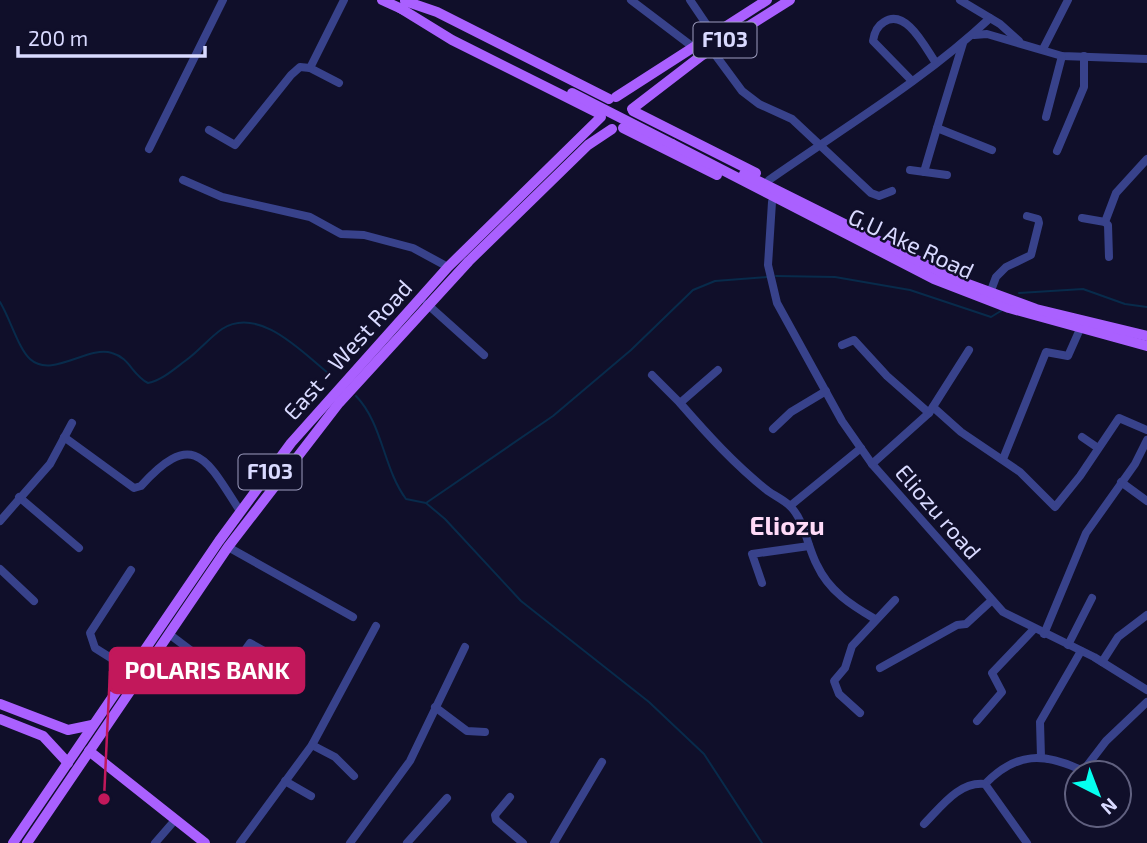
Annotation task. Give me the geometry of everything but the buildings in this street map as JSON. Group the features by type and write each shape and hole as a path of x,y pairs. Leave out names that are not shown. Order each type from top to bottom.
{"main road":[{"path":"382,0 419,2 613,98 626,100 633,110 829,211 872,244"},
{"name":"F103","path":"600,116 602,106 613,98 767,0"},
{"name":"F103","path":"623,128 632,119 633,110 661,84 710,49 790,0"},
{"path":"403,3 872,244"},
{"path":"403,3 452,40 580,104 600,116 612,129 623,128 772,202 990,293 1036,309 1147,336"},
{"path":"580,104 584,111 586,132"},
{"name":"East - West Road","path":"13,843 240,511 299,433 448,267 600,116"},
{"name":"East - West Road","path":"27,843 228,547 339,403 427,304 588,145 612,129"},
{"name":"G.U Ake Road","path":"872,244 954,287 1080,329 1147,346"},
{"path":"0,704 68,730 92,725"},
{"path":"0,719 46,739 68,763"},
{"path":"46,739 54,724"},
{"path":"89,751 205,843"}],"street":[{"path":"149,149 223,0"},
{"path":"310,68 344,0"},
{"path":"631,0 694,47"},
{"path":"690,0 713,34"},
{"path":"960,0 990,18 1021,43"},
{"path":"1043,49 1068,0"},
{"path":"769,180 936,63 974,35 990,18"},
{"path":"912,80 873,41 883,22 891,19 904,22 936,63"},
{"path":"974,35 987,34 1062,55 1147,59"},
{"path":"924,172 962,43"},
{"path":"710,49 742,90 759,104 792,119 872,193 879,196 892,191"},
{"path":"1046,117 1062,55"},
{"path":"1057,151 1084,87 1084,56"},
{"path":"209,131 235,145 300,67 310,68 339,83"},
{"path":"937,128 992,150"},
{"path":"1105,222 1116,193 1147,159"},
{"path":"910,170 947,175"},
{"path":"183,180 222,197 310,217 341,234 364,235 414,248 448,267"},
{"name":"Eliozu road","path":"772,202 768,265 772,289 826,391 872,464 1003,612 1102,662 1147,690"},
{"path":"990,293 996,277 1006,267 1031,255 1039,223 1038,219 1027,216"},
{"path":"1082,218 1105,222 1108,225 1109,257"},
{"path":"427,304 484,355"},
{"path":"1003,459 1046,352 1068,356 1080,329"},
{"path":"842,345 854,340 860,344 887,376 1020,472 1055,507 1119,418 1147,430"},
{"path":"872,464 931,410 969,350"},
{"path":"680,403 718,370"},
{"path":"652,375 724,451 768,491 790,506 817,566 832,588 846,601 875,619"},
{"path":"773,429 791,412 826,391"},
{"path":"0,521 50,464 72,423"},
{"path":"1082,437 1098,448"},
{"path":"64,438 134,488 141,486 174,455 188,454 206,460 240,511"},
{"path":"1044,634 1086,533 1147,440"},
{"path":"790,506 861,448"},
{"path":"1121,482 1147,501"},
{"path":"19,497 79,548"},
{"path":"762,583 753,564 752,554 810,546"},
{"path":"228,547 353,617"},
{"path":"0,569 34,601"},
{"path":"130,670 95,648 90,633 131,570"},
{"path":"1068,645 1092,598"},
{"path":"860,713 839,694 834,681 845,668 852,646 895,600"},
{"path":"880,668 957,625 966,624 991,601"},
{"path":"1102,662 1118,637 1147,615"},
{"path":"240,843 312,745 376,625"},
{"path":"977,721 1002,692 992,673 1034,629"},
{"path":"169,634 226,677 250,643 284,662"},
{"path":"350,843 411,761 465,647"},
{"path":"1041,757 1040,722 1081,651"},
{"path":"1093,759 1106,741 1147,702"},
{"path":"435,708 467,731 485,732"},
{"path":"312,745 335,757 354,776"},
{"path":"985,785 1006,765 1041,757 1063,765"},
{"path":"554,843 603,762"},
{"path":"285,781 311,796"},
{"path":"924,824 964,787 974,783 985,785 1027,843"},
{"path":"510,797 495,816 496,820 523,843"},
{"path":"407,843 447,798"},
{"path":"155,843 175,820"}],"waterway":[{"path":"776,276 835,277 910,290 991,317 1004,309"},
{"path":"356,396 372,420 398,487 406,499 426,503 553,416 631,350 693,290 715,281 767,277"},
{"path":"1019,293 1083,289 1125,304 1147,307"},
{"path":"0,302 22,348 30,359 39,364 59,364 92,353 112,353 123,359 148,383 172,371 222,329 236,323 251,323 280,335 329,374"},
{"path":"426,503 445,519 521,601 649,702 704,754 762,843"}],"place":[{"name":"POLARIS BANK","path":"104,799"}],"district":[{"name":"Eliozu","path":"787,526"}]}
